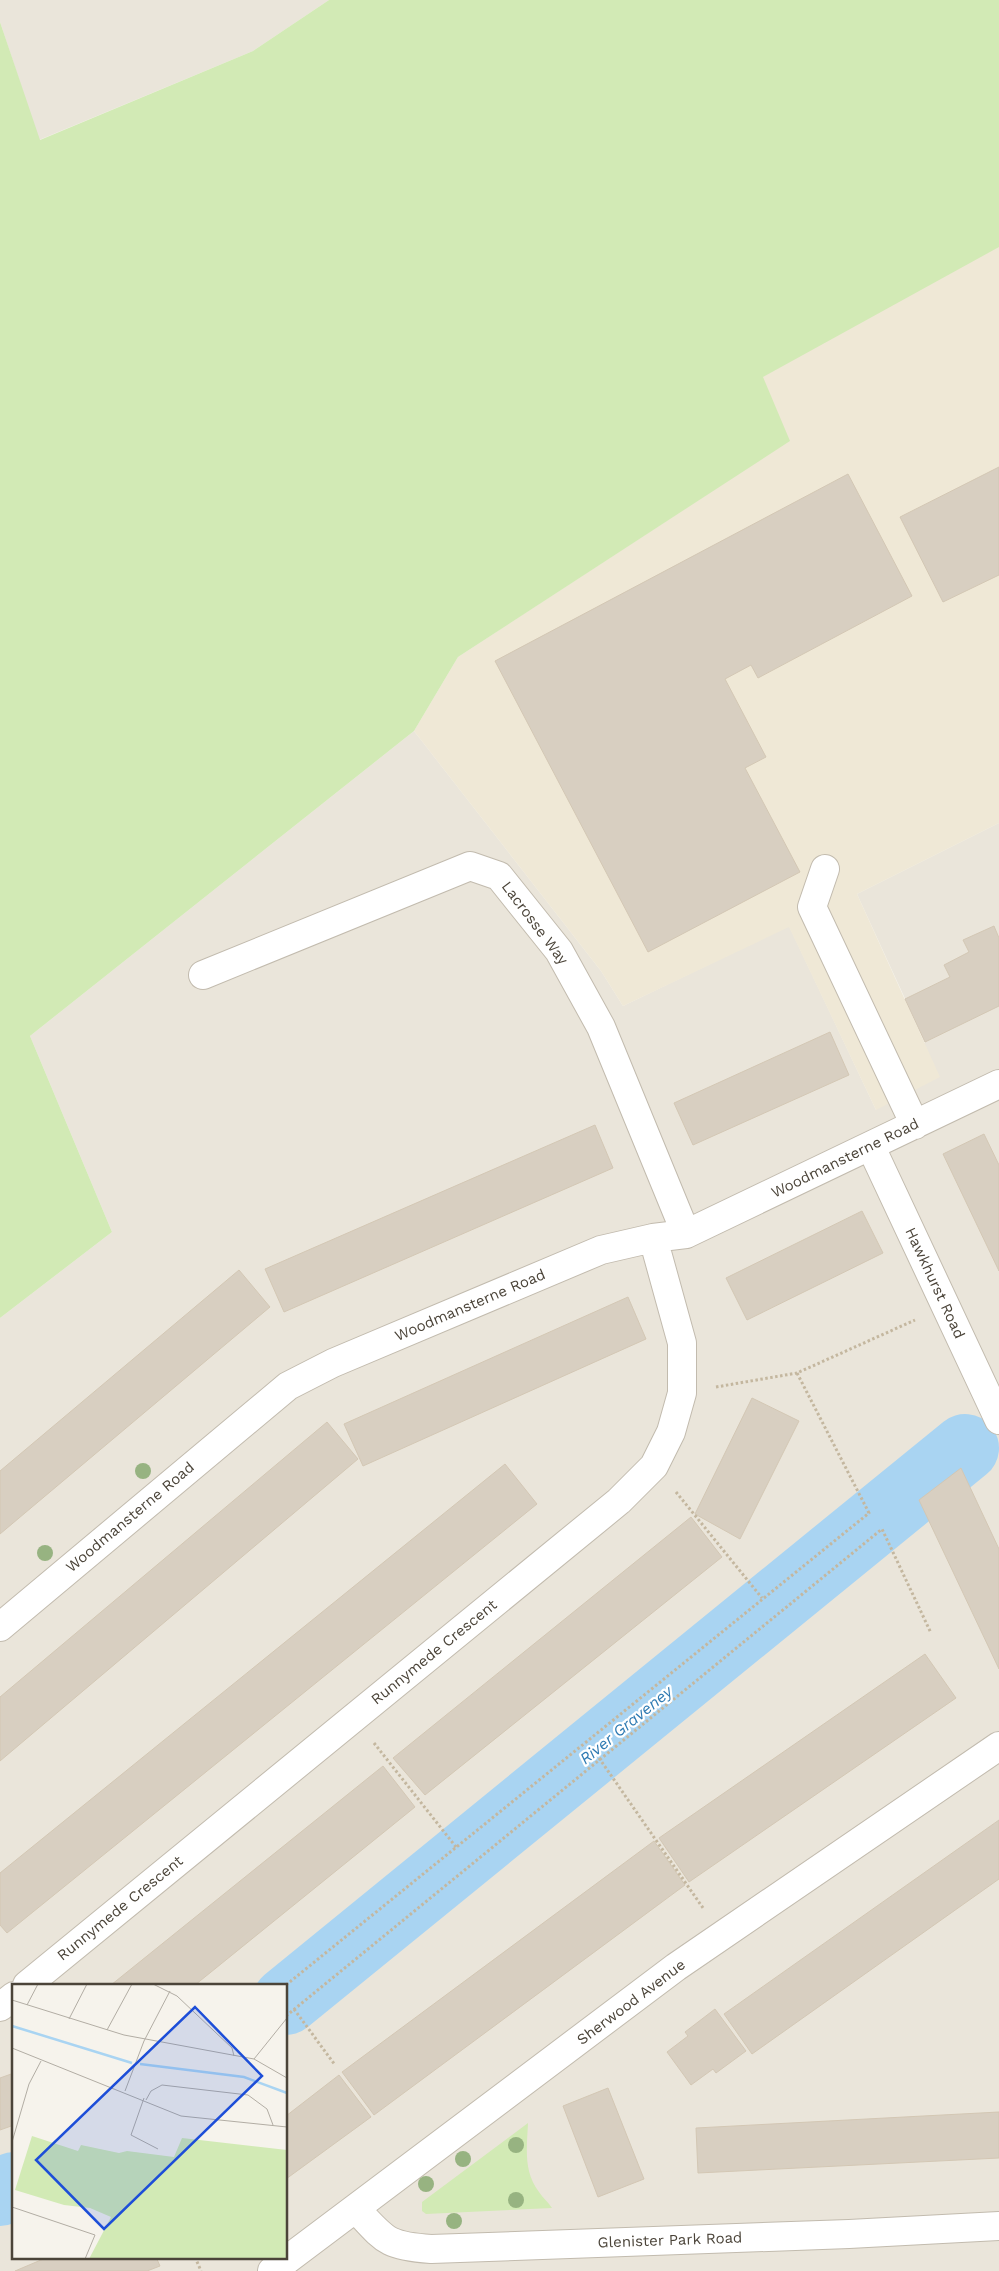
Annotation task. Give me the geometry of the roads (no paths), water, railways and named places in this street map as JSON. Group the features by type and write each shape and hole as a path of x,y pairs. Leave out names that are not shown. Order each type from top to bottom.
{"street":[{"name":"Lacrosse Way","path":"204,975 470,866 499,876 559,951 601,1027 686,1234"},
{"path":"824,869 812,907 915,1125"},
{"name":"Woodmansterne Road","path":"0,1627 288,1386 333,1363 601,1250 653,1238 686,1234 999,1084"},
{"name":"Hawkhurst Road","path":"871,1147 999,1420"},
{"name":"Runnymede Crescent","path":"28,1984 619,1501 654,1466 671,1432 682,1393 682,1343 653,1238"},
{"name":"Sherwood Avenue","path":"272,2271 676,1967 999,1746"},
{"path":"0,2007 12,1998"},
{"name":"Glenister Park Road","path":"356,2209 388,2242 404,2247 431,2248 849,2234 999,2226"}],"waterway":[{"name":"River Graveney","path":"288,1999 965,1448"},
{"name":"River Graveney","path":"0,2192 12,2187"}]}
